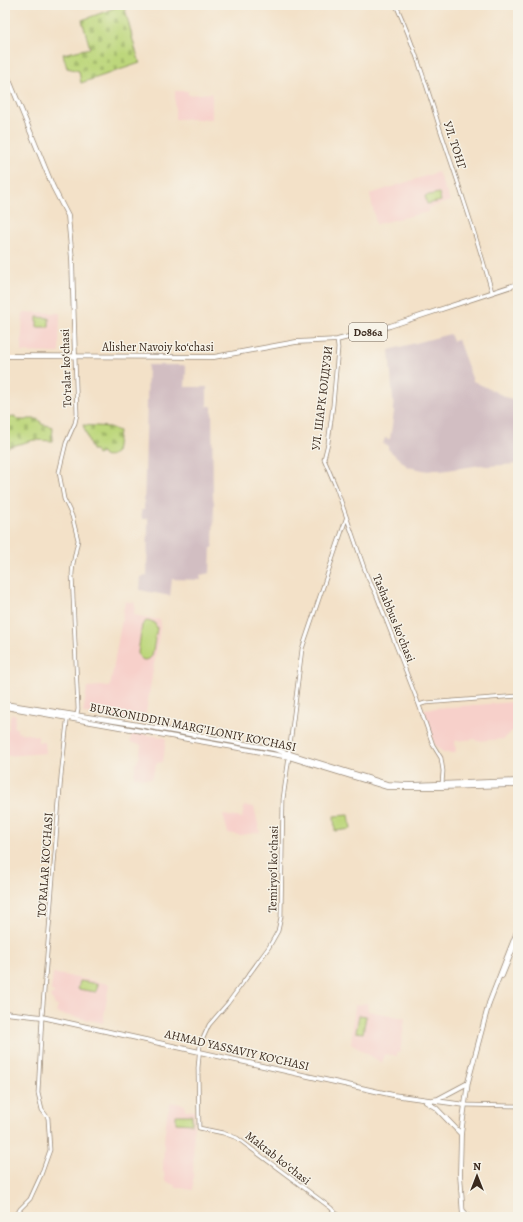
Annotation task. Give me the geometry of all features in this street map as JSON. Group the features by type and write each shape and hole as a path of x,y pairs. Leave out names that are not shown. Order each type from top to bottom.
{"main road":[{"name":"Toʻralar koʻchasi","path":"5,70 53,187 68,216 72,259 75,357"},
{"name":"Alisher Navoiy koʻchasi","path":"5,356 214,357 296,342 337,340 390,326 518,284"},
{"name":"BURXONIDDIN MARG’ILONIY KO’CHASI","path":"5,704 69,716"},
{"name":"BURXONIDDIN MARG’ILONIY KO’CHASI","path":"5,708 77,717 226,741 289,755 387,784 442,786 518,785"},
{"name":"BURXONIDDIN MARG’ILONIY KO’CHASI","path":"289,755 328,770 387,788 518,782"},
{"path":"463,1217 460,1174 461,1134 468,1083 488,1008 518,929"},
{"path":"488,1008 491,1004 518,936"},
{"name":"AHMAD YASSAVIY KO'CHASI","path":"5,1013 42,1017 393,1095 465,1105"},
{"path":"424,1100 438,1099 468,1083"},
{"path":"424,1100 436,1108 461,1134"}],"street":[{"name":"УЛ. ТОНГ","path":"396,5 403,20 426,85 475,234 492,292"},
{"name":"УЛ. ШАРК ЮЛДУЗИ","path":"324,459 328,443 333,405 338,348 337,340"},
{"name":"Toʻralar koʻchasi","path":"75,357 77,414 65,448 59,472 64,499 72,516 78,540 72,574 78,709 77,717"},
{"name":"Tashabbus koʻchasi","path":"324,459 336,487 367,576 376,594 419,705 432,745 441,758 443,771 442,786"},
{"name":"Temiryoʻl koʻchasi","path":"199,1128 198,1068 200,1045 209,1025 261,960 278,931 281,917 283,799 302,649 346,519"},
{"path":"343,529 350,528"},
{"path":"419,705 425,703 518,696"},
{"name":"TO'RALAR KO'CHASI","path":"42,1017 61,776 69,716"},
{"path":"16,1217 30,1199 50,1150 48,1118 42,1110 38,1093 42,1017"},
{"path":"465,1105 518,1106"},
{"name":"Maktab koʻchasi","path":"199,1128 223,1133 237,1138 253,1148 315,1198 331,1208 339,1217"},
{"path":"463,1210 467,1214 467,1217"}],"shaded area":[{"path":"175,91 188,91 188,95 212,93 212,119 175,119"},
{"path":"438,172 450,201 428,208 428,212 376,224 370,194"},
{"path":"23,312 60,313 59,353 21,352"},
{"path":"450,334 453,341 458,340 473,381 518,403 518,464 481,465 441,471 439,469 428,471 408,467 388,449 388,445 383,444 385,438 390,439 394,412 389,350"},
{"path":"148,365 184,365 186,369 185,387 207,387 207,406 212,407 214,503 213,548 211,548 210,573 200,575 201,580 172,579 170,596 140,590 141,577 147,576 148,519 142,519 141,510 144,510"},
{"path":"125,601 135,603 134,615 160,620 161,623 144,724 83,713 87,687 110,687"},
{"path":"514,702 518,730 512,731 504,739 455,741 456,753 444,753 434,744 424,709"},
{"path":"11,714 16,715 14,728 17,728 17,732 38,736 38,742 45,742 46,753 6,756 5,731 8,731"},
{"path":"132,732 166,738 163,762 157,763 151,779 134,777 135,765 139,758 141,745 130,742"},
{"path":"244,806 254,807 260,832 240,835 228,833 223,815 242,818"},
{"path":"53,973 109,984 103,1023 56,1013 58,1006 54,1005 55,1003 53,1002 53,999 51,999 51,995 54,995 54,992 51,991"},
{"path":"367,1003 368,1011 405,1018 400,1053 397,1053 397,1056 384,1054 382,1063 351,1044 355,1005"},
{"path":"171,1102 185,1105 185,1110 194,1111 193,1190 175,1187 176,1186 165,1181 163,1172 164,1141 167,1114"}],"green space":[{"path":"120,5 124,5 140,63 81,83 79,71 67,68 63,54 90,48 82,20"},
{"path":"439,193 441,201 427,204 425,196"},
{"path":"37,317 49,318 49,327 37,327"},
{"path":"15,416 15,418 19,420 37,419 41,422 41,424 53,427 52,441 34,440 5,448 5,417"},
{"path":"83,425 109,427 119,431 116,453 107,457 102,453 97,455 95,450 92,450"},
{"path":"146,621 154,622 157,628 152,656 149,659 144,660 140,658 138,653 142,625"},
{"path":"349,815 351,829 335,831 334,816"},
{"path":"80,981 98,984 96,992 78,989"},
{"path":"359,1015 366,1016 363,1033 356,1032"},
{"path":"176,1115 192,1115 192,1124 176,1123"}]}
